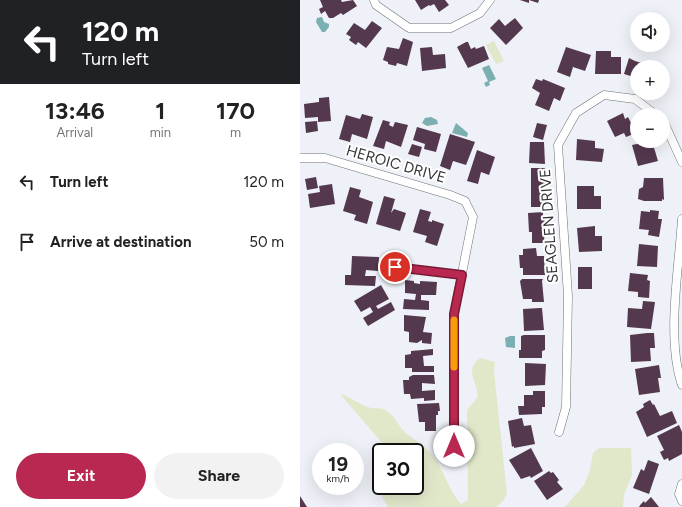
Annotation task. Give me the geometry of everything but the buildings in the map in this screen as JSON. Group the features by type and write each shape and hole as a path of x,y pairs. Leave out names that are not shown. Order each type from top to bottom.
{"street":[{"path":"374,0 376,5 409,28 451,28 480,13 490,0"},
{"name":"SEAGLEN DRIVE","path":"559,432 566,407 568,296 558,145 576,113 604,95 635,98 647,108"},
{"path":"670,135 682,162"},
{"name":"HEROIC DRIVE","path":"300,158 325,158 450,195 465,201 473,217 462,275"},
{"path":"682,219 675,313 677,368 682,384"},
{"path":"454,446 454,314 462,275"},
{"path":"682,484 679,494 682,501"}],"lane":[{"path":"395,267 462,275"}],"green space":[{"path":"494,41 504,61 496,64 486,45"},
{"path":"480,358 495,362 494,372 507,494 503,501 496,507 388,507 381,495 424,495 424,447 438,464 453,493 461,504 468,500 467,410 478,397 472,372 475,363"},
{"path":"340,394 367,407 383,409 388,412 409,436 419,443 382,443"},
{"path":"599,448 631,448 632,475 624,495 623,507 565,507 584,485 590,470 593,453"}],"water":[{"path":"322,17 324,22 329,24 329,27 325,32 322,32 316,22 317,18"},
{"path":"489,65 496,79 489,82 490,85 486,87 484,83 488,81 482,68"},
{"path":"431,117 437,120 438,124 427,126 422,123 425,118"},
{"path":"456,123 468,133 467,137 452,133"},
{"path":"515,336 515,348 506,347 505,338"}],"slow traffic":[{"path":"454,320 454,367"}],"route":[{"path":"395,267 462,275 454,314 454,446"}]}
